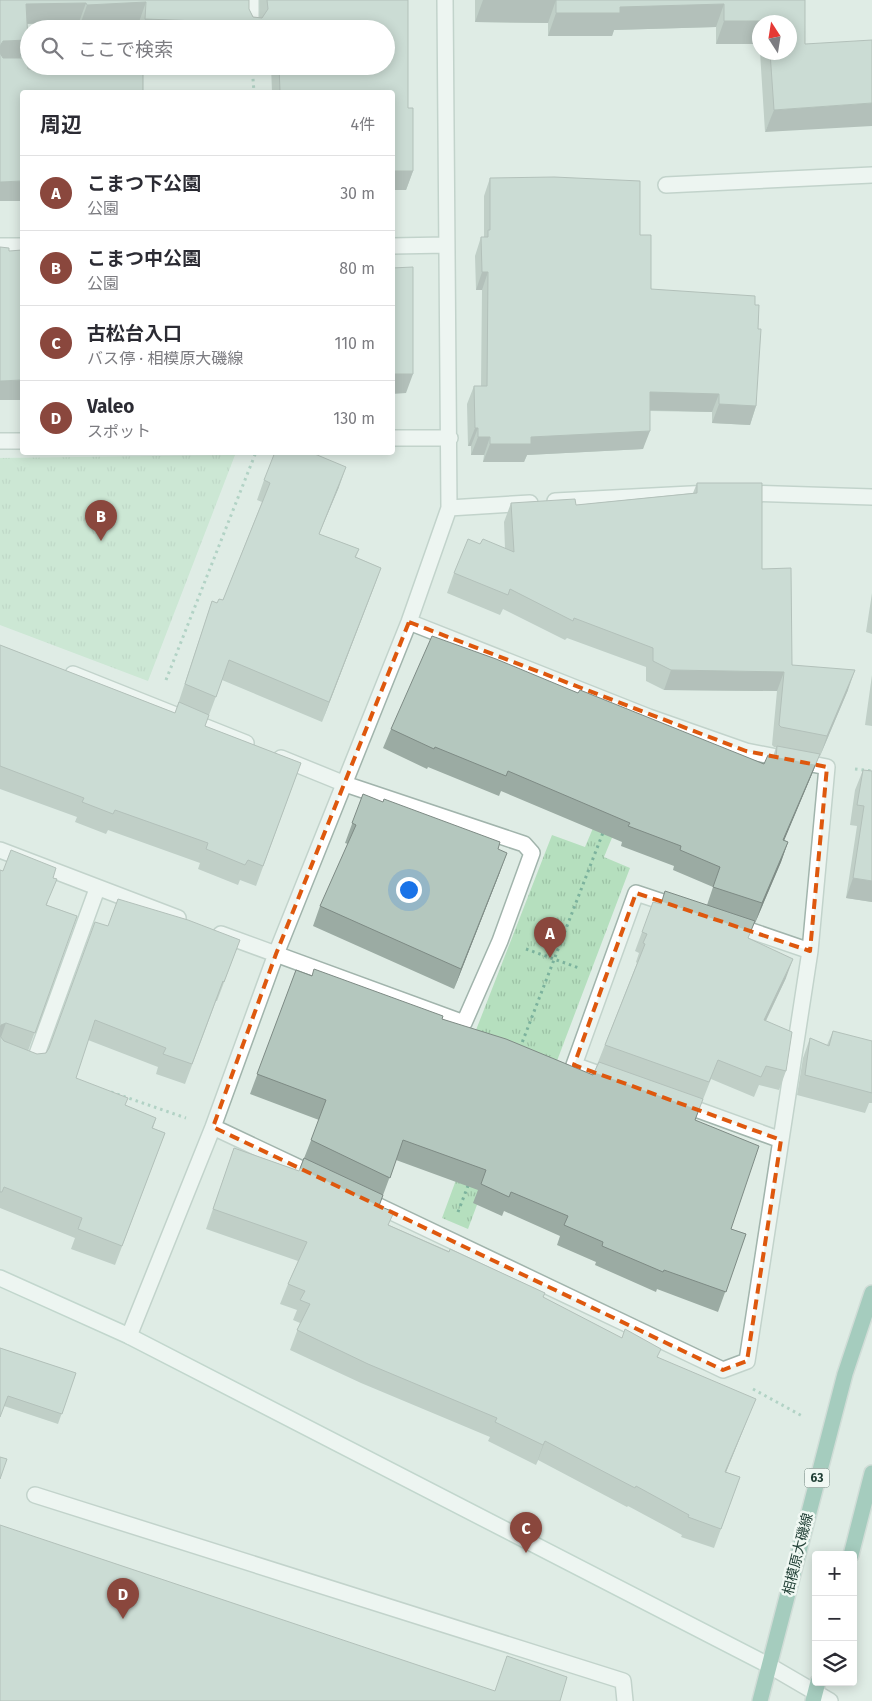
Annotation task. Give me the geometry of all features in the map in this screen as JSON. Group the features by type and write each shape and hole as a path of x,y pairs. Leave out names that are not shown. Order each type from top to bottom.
{"main road":[{"name":"相模原大磯線","path":"760,1701 830,1428 845,1374 872,1293"},
{"path":"852,1551 872,1473"}],"street":[{"path":"251,0 251,20"},
{"path":"129,1336 213,1128 276,954 409,622 449,508 446,0"},
{"path":"0,69 20,68"},
{"path":"666,185 872,175"},
{"path":"395,246 447,245"},
{"path":"0,246 20,246"},
{"path":"395,438 450,438"},
{"path":"0,441 20,441"},
{"path":"449,508 681,493 773,493 872,497"},
{"path":"352,1193 723,1370 747,1361 810,951 827,766 746,751 649,717 409,622"},
{"path":"0,850 97,889 464,1024 500,940 532,853 524,844 345,784 156,705 55,667"},
{"path":"0,1052 33,1065 97,889"},
{"path":"628,1084 574,1065 603,978 636,893 691,911"},
{"path":"718,920 810,951"},
{"path":"664,1098 781,1140"},
{"path":"213,1128 335,1185"},
{"path":"0,1278 129,1336 770,1666 830,1701"},
{"path":"35,1495 623,1681 625,1701"}],"path":[{"path":"253,75 254,90"},
{"path":"156,705 255,455"},
{"path":"516,1058 608,821"},
{"path":"500,940 554,958 603,978"},
{"path":"105,1090 213,1128"},
{"path":"448,1238 472,1175"},
{"path":"747,1361 744,1383 795,1412 830,1428"}],"highlighted area":[{"path":"409,622 746,751 827,767 810,951 636,893 574,1065 781,1140 747,1361 723,1370 213,1127 276,954"}],"green space":[{"path":"235,455 148,681 0,625 0,458"},
{"path":"635,729 654,737 604,857 630,868 549,1082 526,1073 468,1229 442,1218 499,1063 469,1048 552,835 585,847"}],"building":[{"path":"0,0 249,0 249,9 253,17 262,18 268,9 267,0 408,0 408,108 413,108 413,171 395,171 395,90 280,90 279,75 395,75 395,20 145,19 146,2 87,5 86,3 26,4 27,20 20,20 20,40 3,41 0,46"},
{"path":"556,0 805,0 805,44 872,40 872,103 774,110 771,60 797,60 797,15 752,15 752,21 724,21 724,4 620,7 620,13 556,13"},
{"path":"0,53 3,58 20,58 20,75 143,75 143,90 20,90 20,181 0,182"},
{"path":"554,177 640,181 640,235 651,235 651,289 755,296 755,305 759,305 758,329 761,329 756,406 719,404 719,394 650,392 650,431 531,437 531,444 490,444 490,437 478,437 478,428 475,428 474,386 487,386 488,272 482,272 481,237 488,237 488,230 490,230 490,178"},
{"path":"0,247 9,248 9,251 20,250 20,380 0,381"},
{"path":"413,267 413,374 395,374 395,268"},
{"path":"274,455 317,455 346,467 319,534 359,549 355,557 381,568 329,702 229,660 216,697 185,684 212,601 217,603 219,599 223,600 270,483 264,480"},
{"path":"697,483 762,483 762,569 791,568 792,665 855,670 827,736 781,727 779,725 784,672 671,670 653,661 653,648 574,618 573,621 510,589 508,595 454,573 468,539 480,544 483,539 514,552 511,503 575,499 576,505 697,493"},
{"path":"432,636 496,659 578,693 580,690 764,764 768,755 776,758 777,746 820,754 783,840 788,842 762,903 713,887 720,867 680,850 681,846 628,826 630,823 508,771 506,776 435,747 434,749 391,729"},
{"path":"0,645 175,713 179,702 209,715 205,726 301,763 263,866 248,860 245,865 206,849 208,843 115,810 113,814 82,802 84,798 0,766"},
{"path":"863,770 872,771 872,881 853,878 864,806 857,805"},
{"path":"363,794 383,802 384,799 500,842 498,849 507,853 461,969 320,906 356,825 352,823"},
{"path":"11,850 56,868 53,878 57,879 46,905 77,916 35,1033 6,1023 1,1025 0,1028 0,870 3,871"},
{"path":"665,891 755,921 748,938 793,959 764,1020 792,1032 786,1071 766,1066 761,1077 718,1060 709,1082 605,1045 645,944 643,943 647,934 642,932 653,902 661,904"},
{"path":"118,899 188,920 240,940 192,1064 163,1054 166,1048 95,1020 76,1078 128,1098 125,1105 156,1118 152,1128 165,1133 122,1246 78,1229 82,1218 4,1187 2,1192 0,1192 0,1036 4,1041 37,1054 46,1053 95,922 108,926"},
{"path":"314,969 443,1016 442,1019 506,1039 593,1075 599,1062 703,1099 695,1120 759,1146 731,1229 746,1234 726,1292 664,1270 663,1272 602,1246 603,1242 564,1225 568,1216 511,1192 509,1197 481,1184 486,1170 403,1140 390,1178 311,1140 326,1100 257,1074 296,970 312,976"},
{"path":"833,1031 872,1041 872,1093 805,1075 810,1038 829,1046"},
{"path":"234,1148 299,1171 304,1158 383,1195 379,1206 394,1212 388,1225 449,1252 450,1249 545,1293 543,1297 622,1338 625,1329 661,1349 657,1357 756,1399 725,1472 740,1477 721,1529 688,1517 689,1515 636,1486 635,1488 545,1441 543,1445 495,1422 497,1418 368,1364 297,1330 310,1304 300,1300 305,1291 288,1284 307,1242 213,1209"},
{"path":"0,1348 76,1373 62,1414 8,1396 0,1417"},
{"path":"0,1457 7,1459 0,1479"},
{"path":"0,1525 495,1691 507,1656 567,1677 560,1701 0,1701"}],"place":[{"name":"こまつ中公園","path":"101,541"},
{"name":"こまつ下公園","path":"550,958"},
{"name":"古松台入口","path":"526,1553"},
{"name":"Valeo","path":"123,1619"}]}
